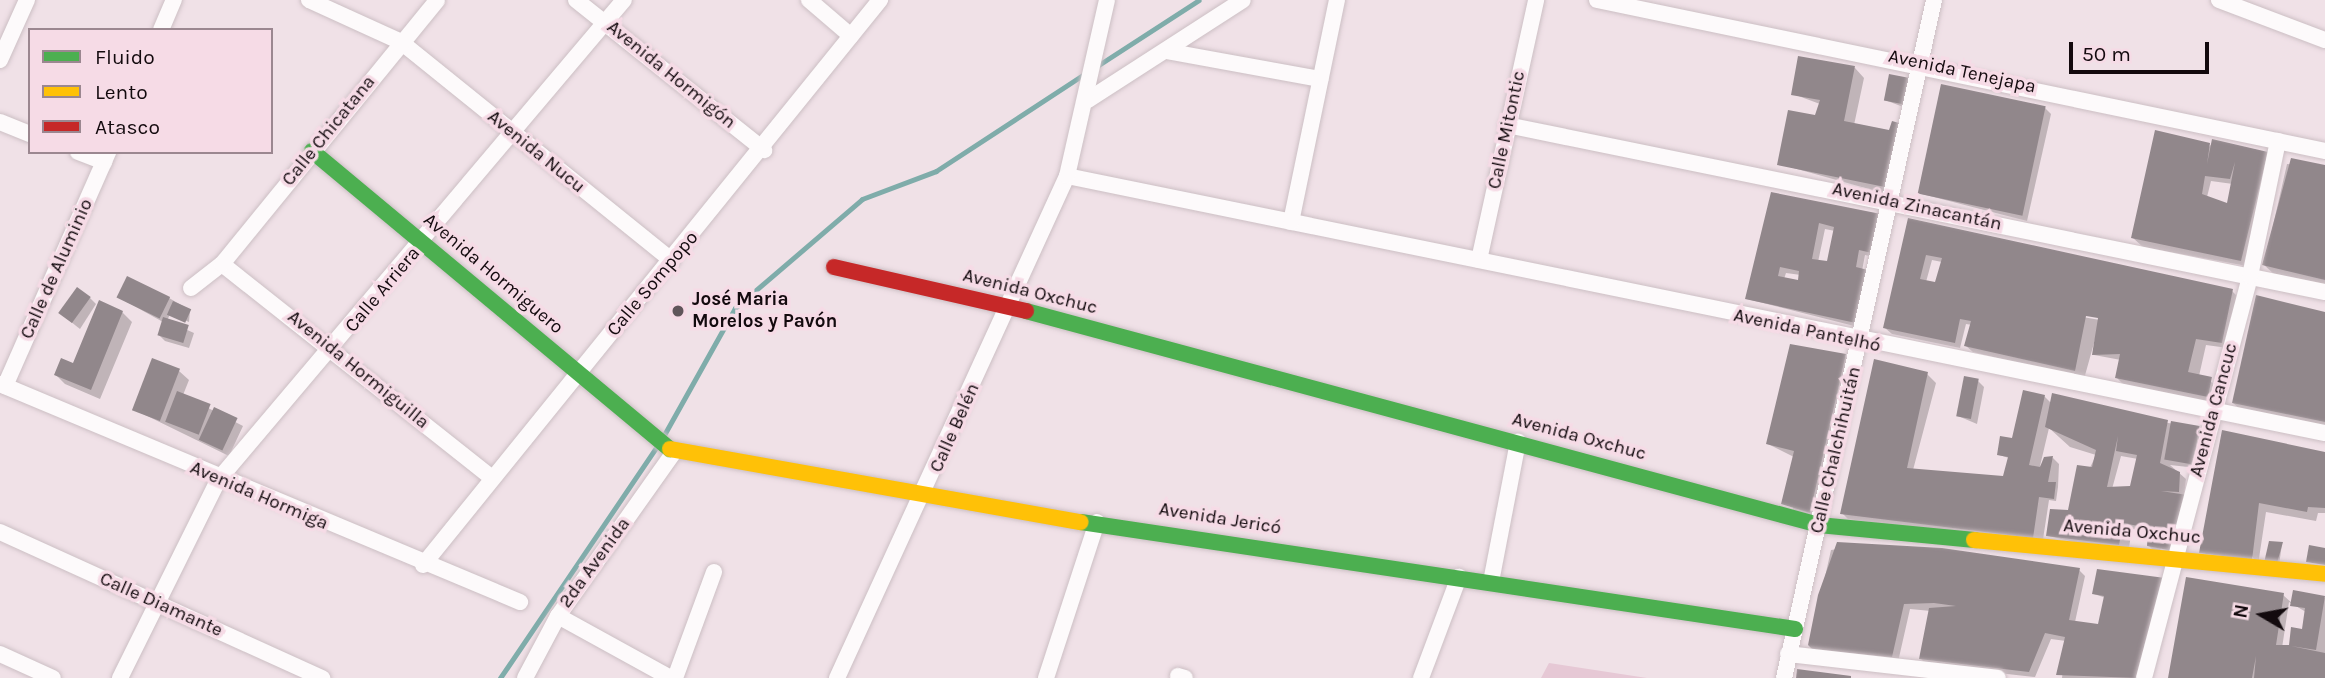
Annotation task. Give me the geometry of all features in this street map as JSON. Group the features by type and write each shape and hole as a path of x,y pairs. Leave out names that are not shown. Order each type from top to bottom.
{"street":[{"path":"0,60 27,0"},
{"path":"162,28 174,0"},
{"name":"Avenida Nucu","path":"311,0 401,43 672,261"},
{"name":"Calle Chicatana","path":"191,288 222,264 437,0"},
{"name":"Avenida Hormigón","path":"576,0 764,150"},
{"name":"Calle Arriera","path":"120,678 219,479 334,349 624,0"},
{"path":"810,0 851,36"},
{"name":"Calle Sompopo","path":"423,565 578,373 764,150 880,0"},
{"name":"Calle Belén","path":"837,678 923,498 1067,176 1089,94 1107,0"},
{"path":"1089,94 1166,51 1243,0"},
{"path":"1067,176 1291,222 1337,0"},
{"name":"Calle Mitontic","path":"1479,260 1536,0"},
{"name":"Avenida Tenejapa","path":"1597,0 1920,63 2325,151"},
{"name":"Calle Chalchihuitán","path":"1784,678 1934,0"},
{"path":"2219,0 2325,40"},
{"path":"1166,51 1320,79"},
{"path":"0,122 28,133"},
{"name":"Avenida Zinacantán","path":"1507,125 1890,201 2325,292"},
{"name":"Avenida Cancuc","path":"2144,678 2212,411 2250,276 2278,141"},
{"name":"Avenida Hormiguero","path":"312,151 645,431"},
{"name":"Calle de Aluminio","path":"2,385 106,157"},
{"name":"Avenida Pantelhó","path":"1291,222 1860,343 2325,433"},
{"name":"Avenida Hormiguilla","path":"222,264 334,349 492,478"},
{"name":"Avenida Oxchuc","path":"834,267 1010,307 1819,525 2176,557 2325,574"},
{"name":"Avenida Hormiga","path":"2,385 423,565 520,602"},
{"name":"Avenida Jericó","path":"645,431 671,450 923,498 1097,522 1795,629"},
{"path":"1490,582 1518,442"},
{"name":"2da Avenida","path":"524,678 558,616 671,450"},
{"path":"1046,678 1097,522"},
{"name":"Calle Diamante","path":"0,532 322,678"},
{"path":"558,616 673,678 715,572"},
{"path":"1422,678 1459,577"},
{"path":"0,654 53,678"},
{"path":"1788,654 1998,678"}],"shaded area":[{"path":"1549,663 1647,678 1541,678"}],"building":[{"path":"1798,56 1855,66 1844,121 1889,130 1892,121 1899,123 1885,187 1777,165 1788,110 1815,115 1820,100 1791,95"},
{"path":"1889,74 1910,78 1904,105 1884,101"},
{"path":"1941,84 2046,106 2022,216 1918,194"},
{"path":"2155,130 2210,143 2207,164 2212,139 2268,152 2241,261 2131,238","holes":["2235,162 2227,203 2202,194 2205,176 2230,179"]},
{"path":"2291,158 2325,165 2325,280 2262,265"},
{"path":"1771,192 1881,214 1872,253 1859,250 1856,267 1868,270 1856,323 1745,299","holes":["1819,223 1834,227 1827,261 1812,259","1780,267 1799,271 1798,280 1778,276"]},
{"path":"1908,218 2233,289 2222,343 2196,339 2188,372 2212,377 2208,397 2115,378 2120,354 2092,355 2098,318 2086,316 2075,371 1964,346 1971,321 1960,319 1955,343 1883,328","holes":["1926,255 1942,258 1935,282 1920,279"]},
{"path":"127,276 170,297 160,319 116,298"},
{"path":"77,287 91,297 72,323 58,313"},
{"path":"2256,295 2325,312 2325,422 2232,403"},
{"path":"99,300 123,311 91,390 54,375 61,358 73,363"},
{"path":"173,301 191,309 185,323 167,315"},
{"path":"163,317 189,325 183,343 157,335"},
{"path":"1790,344 1846,354 1810,513 1781,504 1794,451 1766,444"},
{"path":"152,358 180,369 160,421 132,410"},
{"path":"1874,359 1928,372 1907,468 2003,476 2008,457 1997,455 2000,436 2012,438 2023,390 2045,395 2029,465 2040,467 2044,457 2053,456 2048,482 2056,482 2054,499 2039,497 2033,538 1840,514"},
{"path":"1964,376 1979,379 1971,419 1956,416"},
{"path":"177,391 211,404 199,435 165,422"},
{"path":"2052,393 2168,420 2160,463 2180,472 2179,492 2161,491 2187,495 2173,551 2147,546 2148,528 2123,523 2119,545 2046,536 2050,509 2068,510 2077,465 2092,467 2096,450 2045,427","holes":["2118,436 2116,451 2137,455 2130,486 2107,487"]},
{"path":"214,407 238,418 222,451 199,440"},
{"path":"2171,421 2200,426 2193,464 2164,459"},
{"path":"2222,430 2325,452 2325,508 2308,507 2307,512 2259,503 2252,560 2199,553"},
{"path":"2269,541 2283,542 2277,563 2264,563"},
{"path":"1837,542 1942,548 2080,568 2069,620 2098,624 2104,596 2092,594 2097,569 2165,578 2139,678 2056,675 2065,637 2045,633 2029,672 1919,659 1929,608 1956,606 1934,603 1904,604 1892,657 1813,650 1808,645 1818,595"},
{"path":"2309,545 2325,548 2325,565 2306,562"},
{"path":"2186,577 2284,593 2276,645 2289,645 2291,627 2302,629 2305,608 2290,606 2293,590 2325,596 2316,650 2291,646 2325,653 2325,678 2254,678 2256,656 2252,678 2168,678"},
{"path":"1797,669 1851,676 1851,678 1796,678"}],"waterway":[{"path":"1097,66 1199,0"},
{"path":"664,435 735,308 862,199 936,171 1086,73"},
{"path":"500,678 657,446"}],"traffic: fast":[{"path":"312,151 670,449"},
{"path":"1026,311 1819,525 1974,540"},
{"path":"1081,522 1795,629"}],"traffic: slow":[{"path":"670,449 1081,522"},
{"path":"1974,540 2325,574"}],"traffic: jam":[{"path":"834,267 1026,311"}],"place":[{"name":"José Maria Morelos y Pavón","path":"678,311"}]}
